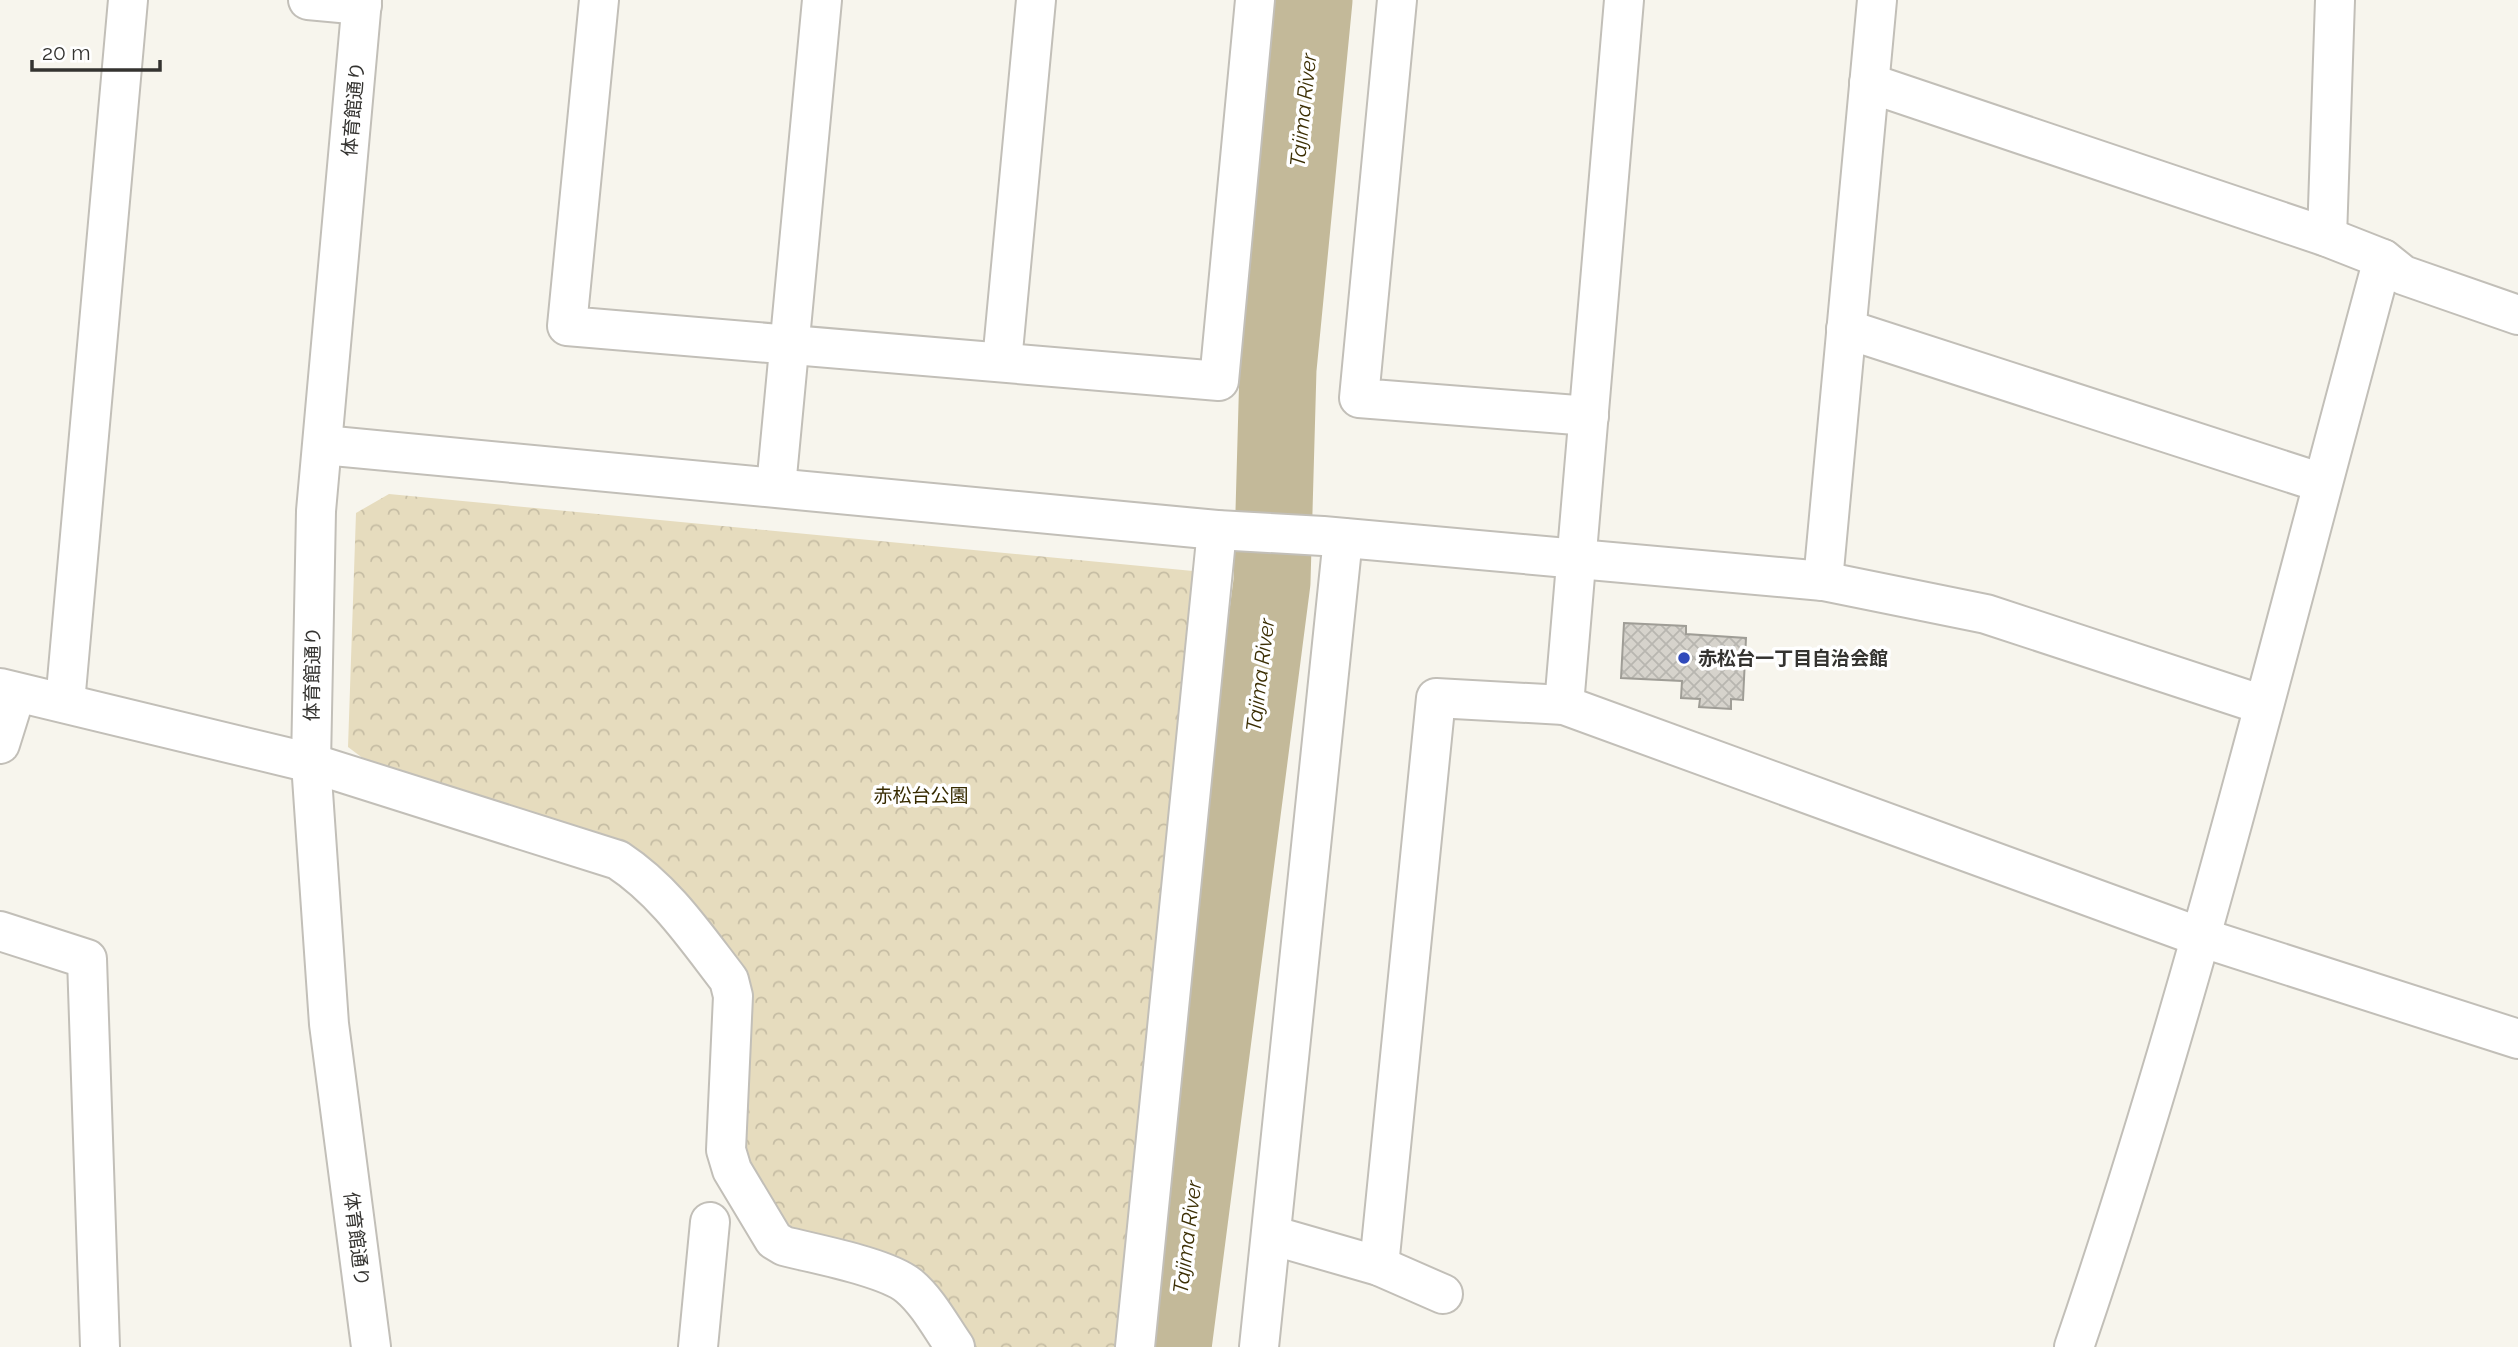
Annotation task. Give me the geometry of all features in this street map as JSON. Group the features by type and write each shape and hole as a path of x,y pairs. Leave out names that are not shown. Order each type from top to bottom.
{"street":[{"path":"65,702 128,0"},
{"path":"308,0 362,2"},
{"path":"599,0 568,326 1219,381 1255,0"},
{"path":"776,487 822,0"},
{"path":"1002,362 1036,0"},
{"path":"1397,0 1359,398 1589,416"},
{"path":"1564,705 1624,0"},
{"path":"1823,581 1877,0"},
{"path":"2327,237 2335,0"},
{"name":"体育館通り","path":"362,2 313,589 311,762 330,1024 371,1347"},
{"path":"1869,83 2327,237 2383,259 2403,275 2518,315"},
{"path":"2074,1347 2115,1228 2203,937 2383,259"},
{"path":"1846,329 2322,483"},
{"path":"323,445 1224,530 1333,537 1823,581 1986,614 2263,705"},
{"path":"1135,1347 1224,530"},
{"path":"1259,1347 1333,537"},
{"path":"0,744 8,691 65,702 311,762 618,860 643,877 664,897 729,980 733,996 726,1150 732,1170 774,1240 784,1246 872,1269 908,1284 956,1347"},
{"path":"1379,1266 1436,698 1564,705 2203,937 2518,1040"},
{"path":"0,931 87,959 100,1347"},
{"path":"698,1347 710,1222"},
{"path":"1271,1235 1379,1266 1443,1294"}],"green space":[{"name":"赤松台公園","path":"389,494 1193,571 1119,1347 974,1347 930,1280 869,1251 781,1228 740,1159 748,976 646,856 618,841 372,765 348,747 356,513"}],"building":[{"name":"赤松台一丁目自治会館","path":"1624,623 1686,626 1686,634 1746,638 1743,700 1731,699 1731,709 1699,707 1700,699 1681,698 1682,681 1621,678"}],"waterway":[{"name":"Tajima River","path":"1173,1347 1272,582 1278,369 1314,0"}],"place":[{"name":"赤松台一丁目自治会館","path":"1684,658"}]}
